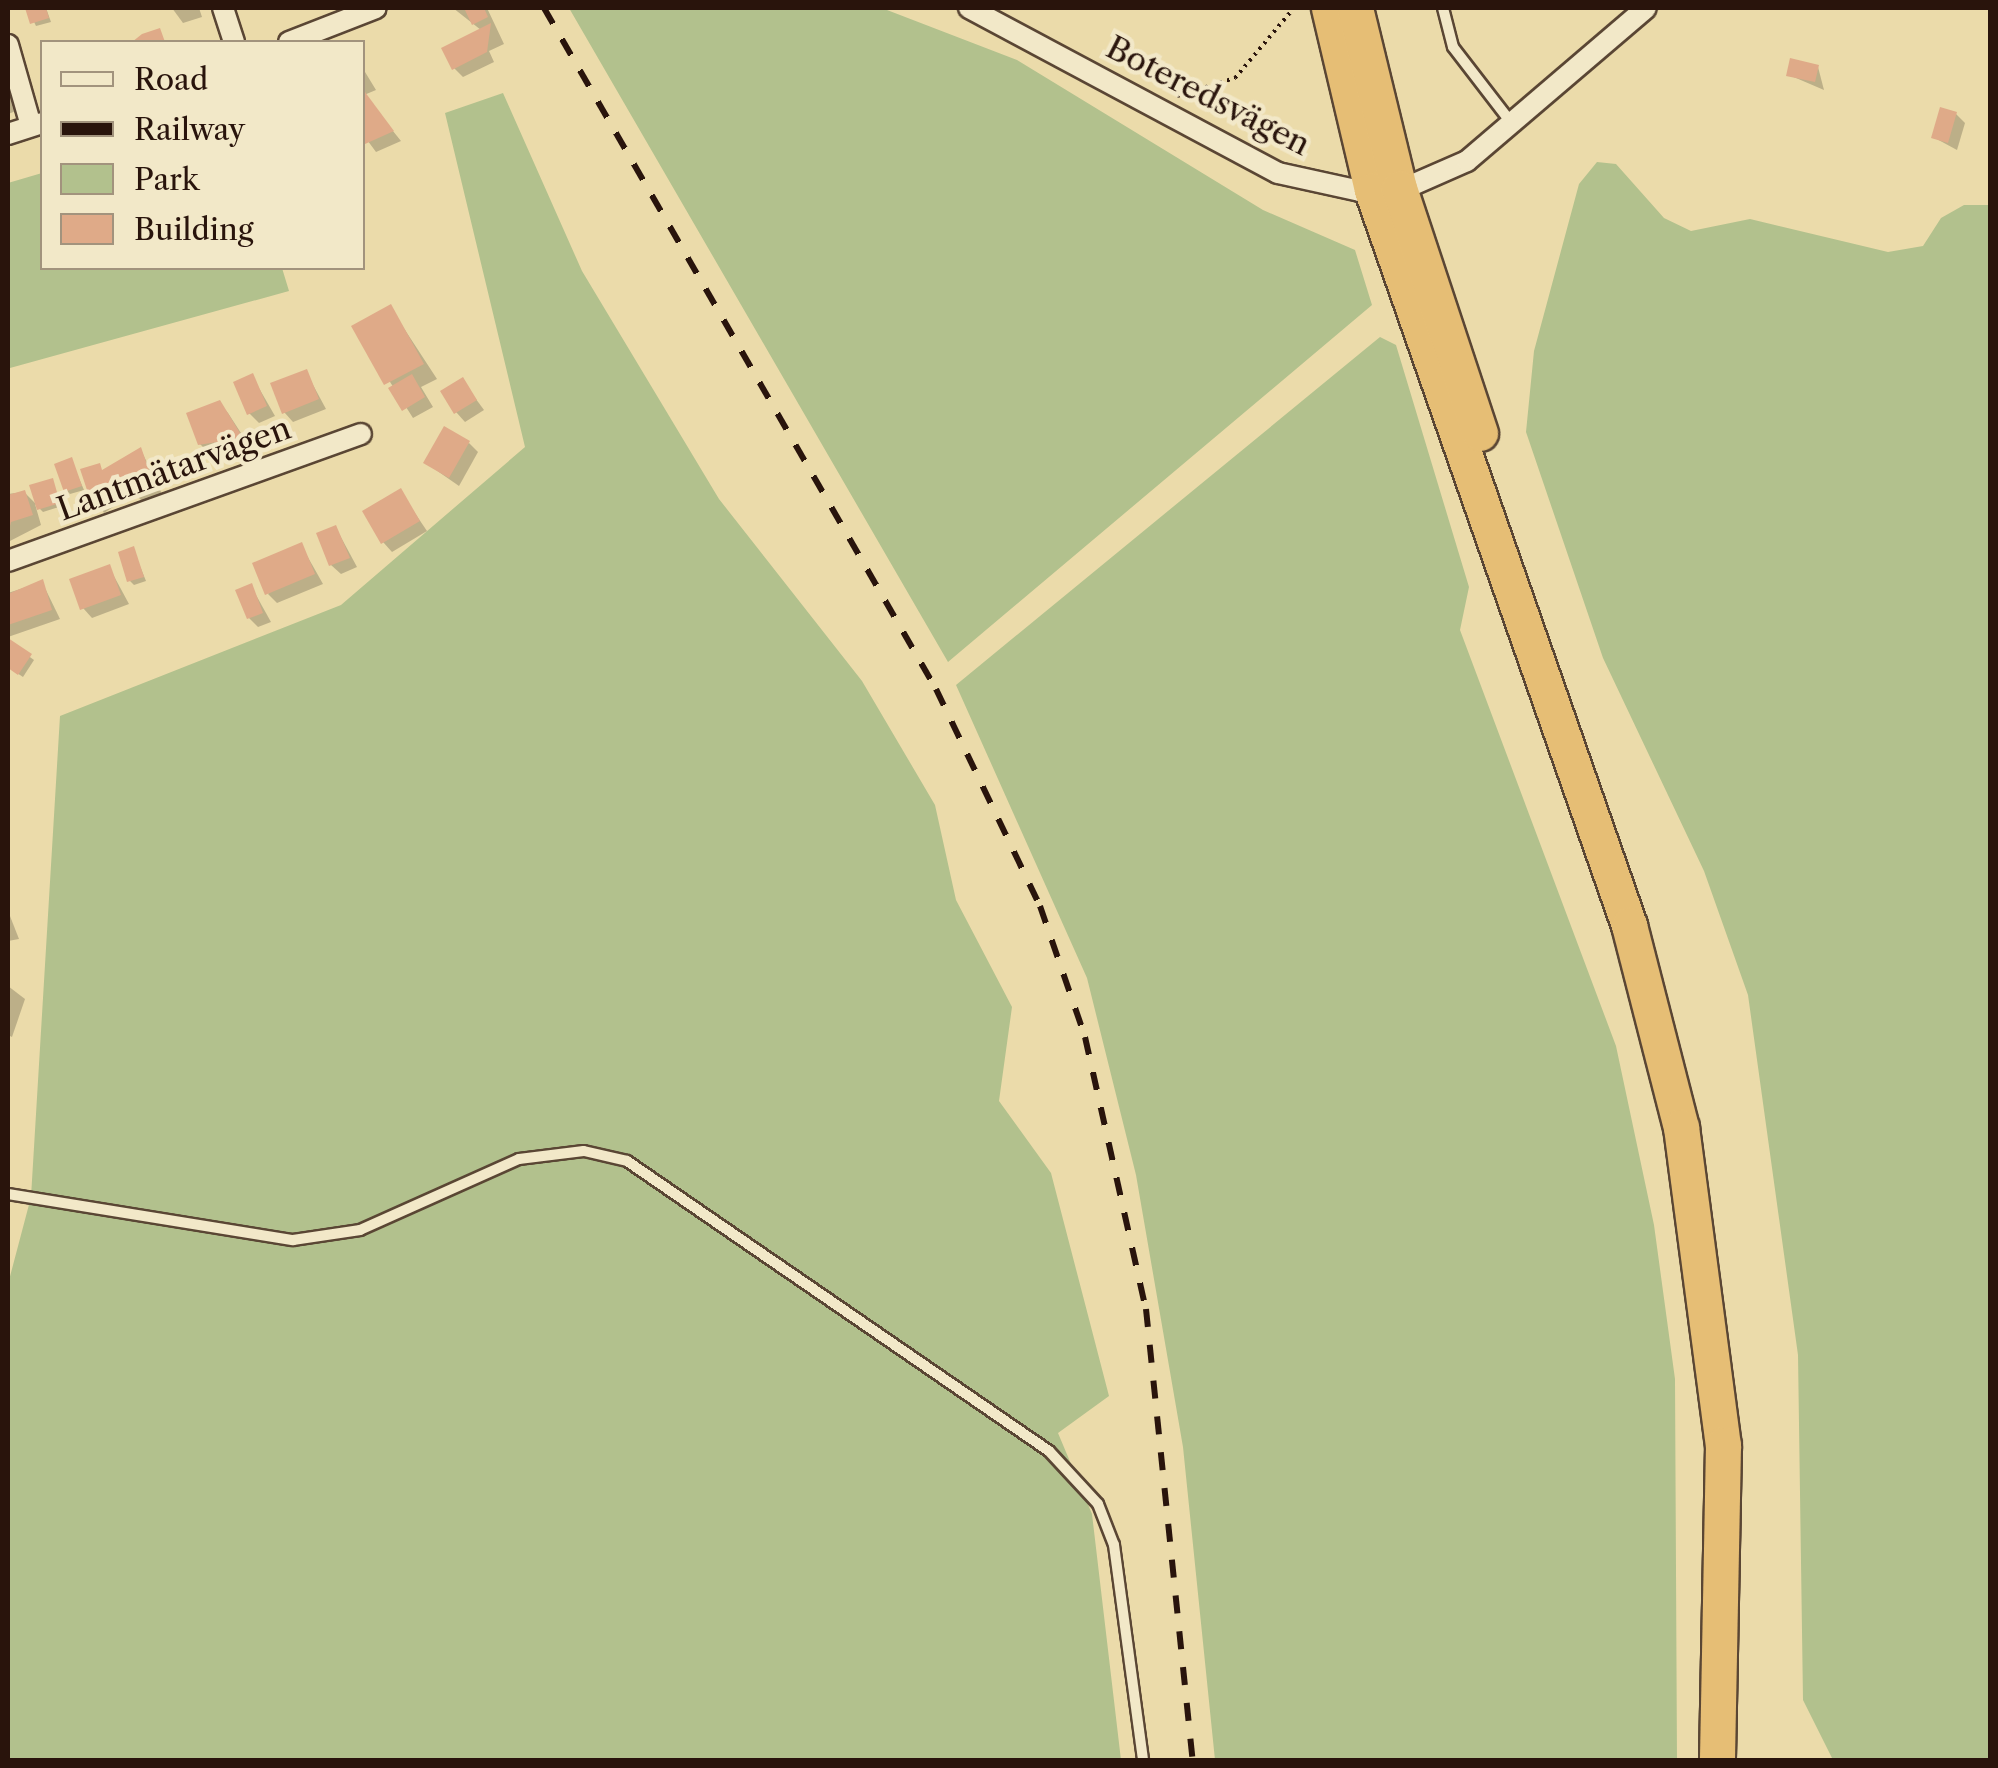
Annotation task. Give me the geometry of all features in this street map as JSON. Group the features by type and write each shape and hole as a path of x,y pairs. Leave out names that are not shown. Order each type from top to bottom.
{"highway":[{"path":"1329,8 1630,925 1682,1126 1723,1445 1717,1760"},
{"path":"1355,8 1386,189 1648,918 1696,1103 1741,1441 1736,1760"}],"street":[{"path":"223,8 233,40"},
{"path":"294,40 376,8"},
{"name":"Boteredsvägen","path":"969,8 1158,104 1278,173 1386,189"},
{"path":"1386,189 1467,161 1514,126 1646,8"},
{"path":"8,46 37,124 8,134"},
{"name":"Lantmätarvägen","path":"8,560 361,434"}],"lane":[{"path":"1443,8 1453,48 1514,126"},
{"path":"8,1194 293,1240 360,1230 519,1160 584,1152 627,1161 1049,1451 1098,1504 1114,1545 1143,1760"}],"path":[{"path":"1158,104 1235,78 1294,8"}],"green space":[{"path":"569,8 887,10 1017,60 1263,210 1355,250 1372,305 948,662"},
{"path":"503,93 582,271 719,499 862,681 935,805 956,900 1012,1007 999,1101 1051,1173 1109,1396 1058,1433 1092,1514 1121,1760 8,1760 8,1284 31,1197 60,716 341,605 525,447 445,113"},
{"path":"1597,162 1616,164 1664,218 1691,231 1750,219 1888,252 1923,246 1941,218 1964,205 1990,205 1990,1760 1833,1760 1803,1700 1798,1355 1748,995 1704,871 1603,658 1526,432 1534,351 1579,184"},
{"path":"40,174 40,270 283,270 289,291 10,368 8,183"},
{"path":"1380,337 1396,345 1469,587 1460,630 1616,1046 1654,1225 1675,1379 1677,1760 1215,1760 1183,1447 1136,1175 1087,978 956,685"}],"building":[{"path":"25,8 46,8 49,18 30,24"},
{"path":"464,8 484,8 488,17 472,25"},
{"path":"491,23 487,52 452,70 441,48"},
{"path":"160,28 164,40 134,40"},
{"path":"1790,58 1819,65 1815,82 1786,76"},
{"path":"365,92 394,131 365,144"},
{"path":"1940,107 1957,112 1948,143 1931,138"},
{"path":"391,304 424,364 384,385 351,326"},
{"path":"307,369 319,399 282,414 270,383"},
{"path":"253,373 267,406 247,415 233,382"},
{"path":"412,374 425,397 402,411 388,388"},
{"path":"463,377 477,400 454,414 440,391"},
{"path":"220,400 243,438 198,445 186,413"},
{"path":"444,426 470,441 449,478 423,463"},
{"path":"141,447 154,485 130,493 127,483 92,505 80,469 100,463 102,470"},
{"path":"72,457 82,486 64,492 54,464"},
{"path":"53,478 60,503 37,510 29,485"},
{"path":"401,488 420,521 381,544 362,511"},
{"path":"25,490 33,515 11,522 8,534 8,495"},
{"path":"336,525 350,558 329,566 316,533"},
{"path":"302,542 315,574 265,595 252,563"},
{"path":"134,546 144,577 127,582 118,552"},
{"path":"110,564 121,595 80,610 69,579"},
{"path":"43,579 52,610 8,625 8,594"},
{"path":"252,583 263,613 247,619 235,590"},
{"path":"8,638 32,654 18,675 8,668"}],"railway":[{"path":"544,8 936,689 1040,906 1085,1037 1146,1309 1193,1760"}]}
